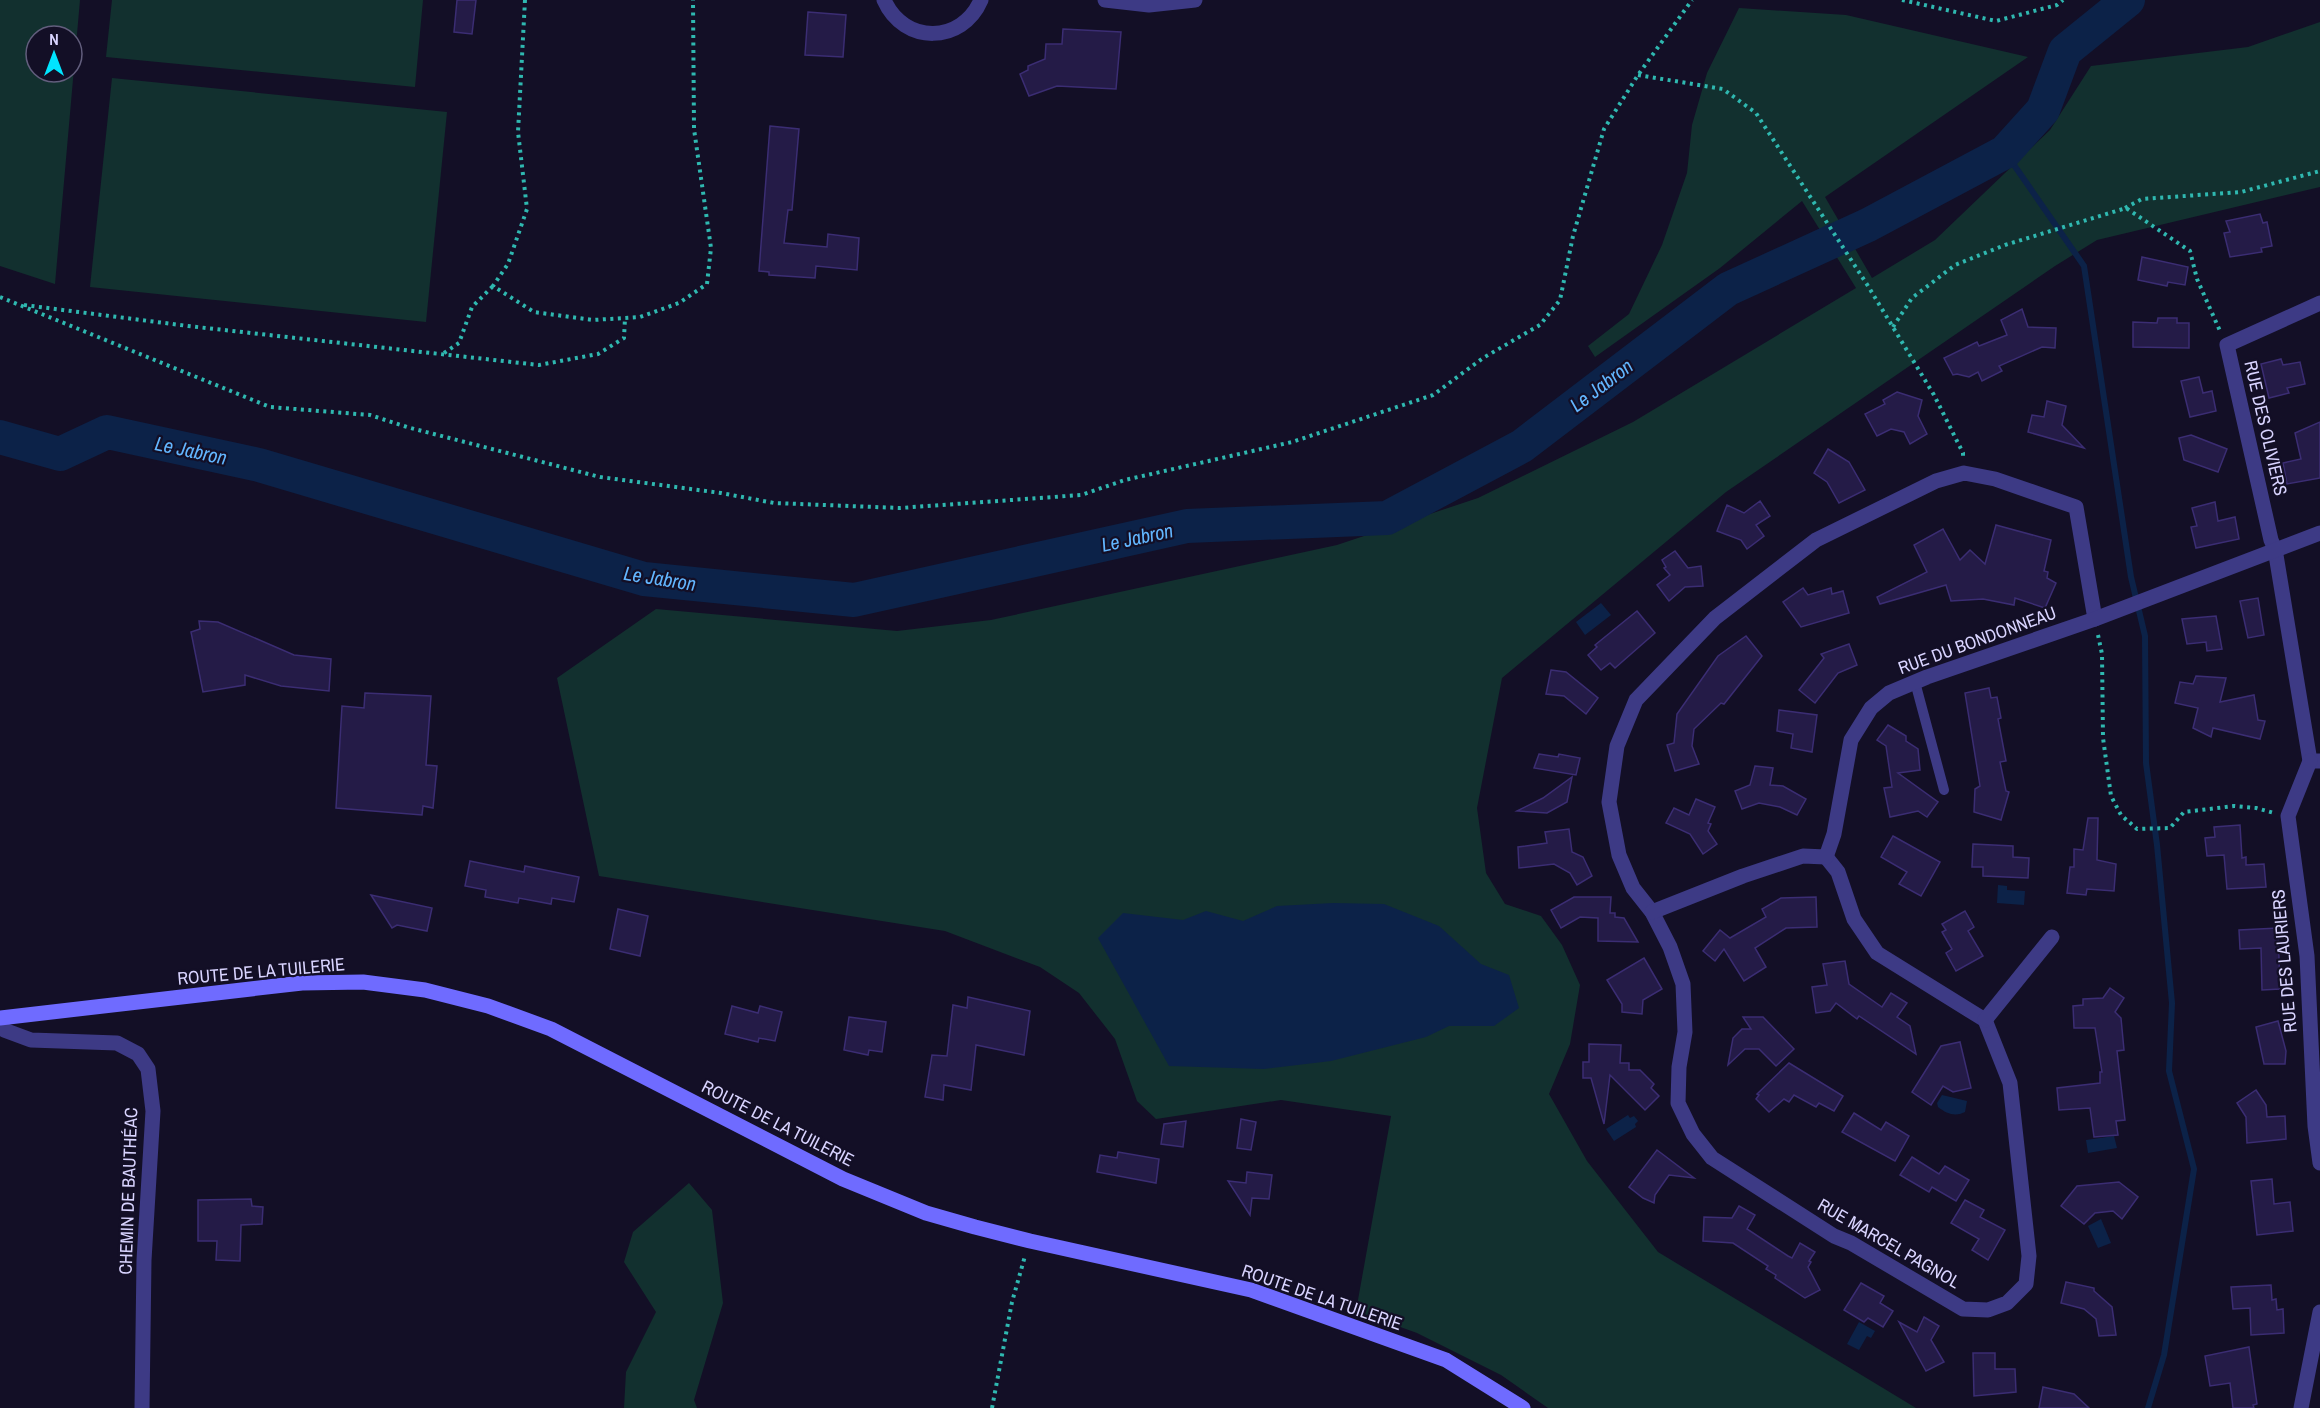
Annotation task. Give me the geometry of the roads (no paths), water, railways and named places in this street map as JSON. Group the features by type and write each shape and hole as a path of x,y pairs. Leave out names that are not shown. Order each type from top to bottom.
{"main road":[{"name":"ROUTE DE LA TUILERIE","path":"0,1018 302,983 363,981 425,990 488,1006 551,1029 843,1179 884,1197 926,1213 1030,1241 1251,1290 1446,1360 1522,1408"}],"street":[{"path":"884,0 898,20 918,32 929,34 940,33 962,25 970,18 981,0"},
{"path":"1105,0 1149,5 1195,0"},
{"name":"RUE DES OLIVIERS","path":"2315,761 2275,549 2271,540 2227,345 2320,303"},
{"name":"RUE MARCEL PAGNOL","path":"1985,1020 2010,1083 2029,1256 2026,1284 2007,1303 1988,1310 1963,1309 1851,1243 1834,1236 1712,1158 1693,1134 1678,1103 1679,1067 1685,1032 1683,984 1670,947 1652,912 1633,888 1619,855 1609,802 1617,746 1636,700 1715,618 1816,540 1936,481 1964,473 1995,479 2076,507 2094,620"},
{"name":"RUE DU BONDONNEAU","path":"1826,857 1834,834 1851,740 1871,708 1889,693 2094,620 2320,532"},
{"name":"RUE DES LAURIERS","path":"2315,761 2288,816 2307,956 2315,1126 2320,1163"},
{"path":"1652,912 1743,876 1803,856 1826,857 1838,872 1854,919 1877,953 1985,1020 2052,937"},
{"name":"CHEMIN DE BAUTHÉAC","path":"0,1023 4,1030 31,1040 117,1043 138,1054 148,1069 153,1111 144,1260 142,1408"},
{"path":"2301,1408 2320,1312"}],"lane":[{"path":"1915,682 1944,790"}],"water":[{"path":"1601,603 1611,615 1585,635 1576,622"},
{"path":"1998,885 2007,886 2007,890 2025,891 2024,905 1997,903"},
{"path":"1333,903 1384,904 1439,926 1481,964 1509,975 1519,1008 1494,1026 1449,1026 1426,1037 1331,1061 1264,1069 1169,1066 1098,938 1123,913 1183,920 1206,911 1243,921 1277,906"},
{"path":"1942,1095 1967,1101 1965,1112 1951,1114 1938,1107 1937,1103"},
{"path":"1628,1115 1630,1118 1634,1116 1638,1121 1635,1124 1636,1127 1614,1141 1606,1129"},
{"path":"2114,1136 2117,1148 2088,1153 2086,1140"},
{"path":"2101,1219 2111,1243 2098,1248 2088,1226"},
{"path":"1859,1322 1875,1331 1871,1338 1867,1336 1859,1350 1847,1344"}],"waterway":[{"name":"Le Jabron","path":"0,437 60,454 107,432 259,465 644,579 854,600 1187,526 1387,518 1522,446 1728,289 1868,225 2005,152 2043,110 2065,51 2128,0"},
{"path":"2005,152 2084,266 2131,577 2145,636 2146,763 2157,845 2172,1003 2169,1071 2194,1169 2164,1355 2148,1408"}]}
